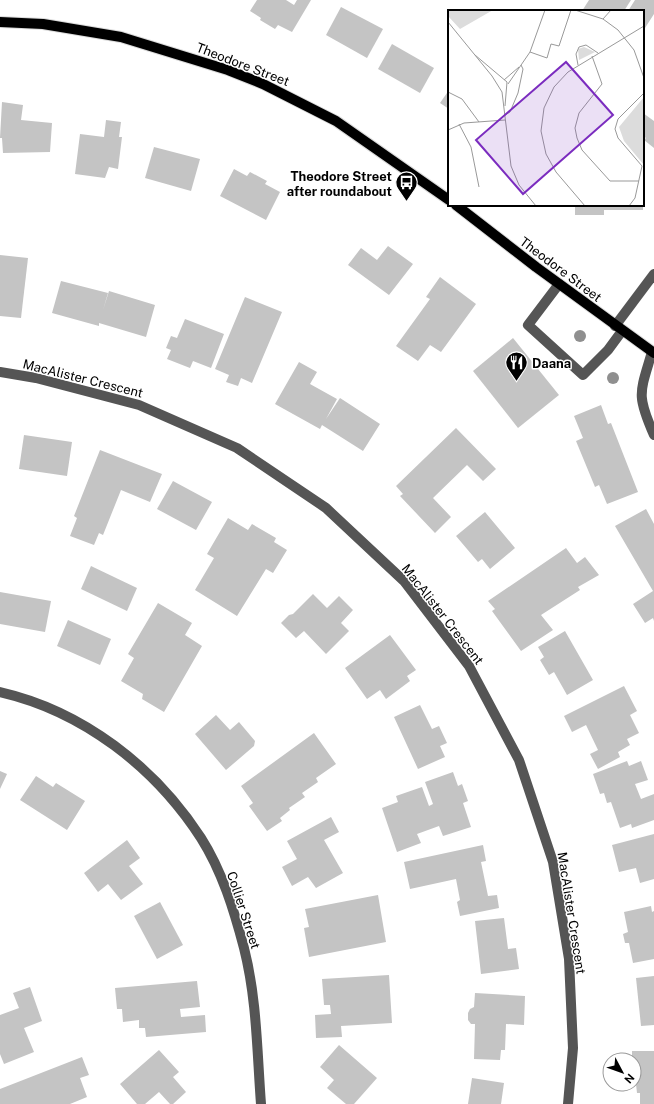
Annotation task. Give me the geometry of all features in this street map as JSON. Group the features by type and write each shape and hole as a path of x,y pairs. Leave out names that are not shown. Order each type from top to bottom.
{"main road":[{"name":"Theodore Street","path":"0,22 42,24 120,36 228,70 263,84 336,121 448,199"},
{"name":"Theodore Street","path":"457,206 559,284 653,353"}],"street":[{"path":"559,284 528,325 583,375 608,350 619,328 654,274"},
{"name":"Theodore Street","path":"653,353 640,395 644,412 654,435"},
{"name":"MacAlister Crescent","path":"0,372 36,378 140,405 237,448 326,508 404,581 469,666 477,679 519,760 553,862 569,959 573,1048 568,1104"},
{"name":"Collier Street","path":"0,692 58,712 101,736 142,767 173,800 201,839 223,882 244,948 256,1016 261,1104"}],"building":[{"path":"257,0 286,0 294,5 297,0 311,0 292,32 278,25 275,29 260,20 261,18 250,11"},
{"path":"589,0 631,0 625,10 583,10"},
{"path":"635,0 654,0 654,14 645,28 644,10 629,10"},
{"path":"341,7 383,29 367,58 326,35"},
{"path":"392,44 434,68 420,93 378,69"},
{"path":"448,91 448,108 440,103"},
{"path":"2,102 23,105 21,120 52,123 50,152 3,153 2,138 0,138"},
{"path":"644,114 654,121 654,148 644,140 646,138 644,137"},
{"path":"106,120 121,122 119,137 122,137 118,169 109,167 105,178 75,174 80,134 104,137"},
{"path":"154,147 200,159 191,191 145,178"},
{"path":"234,169 247,176 250,172 267,181 265,184 280,192 266,220 220,196"},
{"path":"575,206 643,206 643,210 604,210 604,215 575,215"},
{"path":"388,246 413,264 389,295 348,265 361,248 377,260"},
{"path":"0,255 28,258 21,318 0,316"},
{"path":"440,277 476,304 441,352 430,345 418,361 396,346 430,299 426,297"},
{"path":"61,281 108,293 103,310 109,291 155,305 146,337 99,323 99,326 52,313"},
{"path":"245,297 282,312 252,383 241,378 238,386 226,382 229,375 215,369"},
{"path":"185,319 224,334 211,368 193,361 190,368 167,359 171,350 166,348 171,336 177,338"},
{"name":"Daana","path":"513,338 559,395 518,428 473,371"},
{"path":"299,362 317,372 310,384 337,399 326,419 340,398 380,424 363,451 322,425 320,429 275,404"},
{"path":"601,405 608,424 611,423 638,492 607,504 599,485 595,487 576,441 583,438 574,416"},
{"path":"456,428 496,469 483,481 467,465 433,498 451,517 435,533 400,496 403,494 396,486"},
{"path":"24,435 72,442 67,476 19,469"},
{"path":"100,450 162,474 150,502 121,490 103,535 99,533 94,545 70,536 77,518 74,516"},
{"path":"173,481 212,502 196,530 157,509"},
{"path":"646,509 654,524 654,621 653,618 645,623 633,604 653,591 615,526"},
{"path":"485,512 515,548 490,569 482,559 478,562 456,536"},
{"path":"228,518 248,530 252,524 276,538 274,542 287,550 273,573 266,569 237,616 195,590 214,558 207,554"},
{"path":"566,548 577,563 585,557 599,575 578,587 580,590 541,615 553,630 521,651 492,611 495,609 488,601"},
{"path":"91,566 137,588 127,611 81,589"},
{"path":"0,592 51,601 45,632 0,624"},
{"path":"313,594 327,608 339,596 353,610 341,623 349,631 326,654 304,631 296,638 281,623 289,615 293,614"},
{"path":"158,603 192,623 185,635 202,646 164,712 142,699 143,694 121,681 134,658 128,654"},
{"path":"68,620 111,639 100,665 57,646"},
{"path":"565,631 593,680 567,695 554,672 549,675 540,660 544,657 538,647"},
{"path":"390,635 416,670 407,676 410,681 386,699 380,690 367,699 345,668"},
{"path":"624,686 637,711 630,715 639,733 627,739 630,745 618,752 620,757 598,769 590,754 598,750 586,725 572,732 564,716"},
{"path":"420,705 432,729 439,726 447,743 440,746 445,757 418,769 394,717"},
{"path":"216,715 230,730 239,722 255,741 254,746 226,770 195,734"},
{"path":"314,733 336,764 316,778 318,782 302,793 305,797 289,808 290,810 280,818 282,821 267,831 249,806 253,803 241,786"},
{"path":"627,761 629,766 641,761 648,780 635,784 641,799 654,794 654,820 632,828 631,824 620,828 611,802 607,803 604,793 600,794 593,774"},
{"path":"0,771 7,774 0,789"},
{"path":"453,772 458,786 462,784 468,801 463,803 471,827 443,836 439,826 417,834 421,843 397,852 382,808 398,802 396,796 422,787 429,806 433,804 425,782"},
{"path":"36,776 53,787 56,783 85,801 67,830 20,800"},
{"path":"331,817 339,832 324,840 343,873 316,888 308,877 292,886 282,867 297,859 287,841"},
{"path":"654,834 654,879 640,883 636,868 619,872 612,845"},
{"path":"127,840 140,858 129,866 143,884 121,900 108,884 98,892 84,873"},
{"path":"483,845 486,861 481,862 488,896 497,895 499,908 460,916 457,902 460,900 456,879 410,889 404,862"},
{"path":"378,895 386,942 309,957 304,928 309,927 305,909"},
{"path":"160,902 183,945 157,959 134,916"},
{"path":"651,906 652,912 654,911 654,959 633,963 629,943 625,943 623,934 628,932 624,912"},
{"path":"504,918 508,949 516,948 519,969 481,974 475,921"},
{"path":"389,975 392,1023 341,1026 342,1037 316,1038 315,1015 331,1014 330,1005 324,1005 322,979"},
{"path":"654,976 654,1025 641,1026 636,978"},
{"path":"197,981 200,1007 180,1009 181,1017 205,1015 206,1032 146,1037 145,1028 139,1028 139,1020 123,1022 122,1009 117,1009 115,988"},
{"path":"30,987 42,1021 24,1028 34,1052 4,1064 0,1054 0,1015 19,1008 13,993"},
{"path":"475,993 525,996 524,1025 506,1024 505,1050 501,1050 500,1060 474,1059 475,1024 471,1024 468,1020 468,1013 470,1009 474,1007"},
{"path":"339,1045 377,1078 354,1104 346,1104 327,1088 334,1080 320,1067"},
{"path":"159,1050 179,1072 173,1077 186,1092 173,1104 170,1104 159,1092 145,1104 137,1104 120,1084"},
{"path":"654,1051 654,1104 640,1104 640,1093 637,1092 642,1092 642,1052 632,1052"},
{"path":"82,1057 89,1075 80,1078 87,1097 70,1104 0,1104 0,1089"},
{"path":"472,1078 504,1083 501,1104 468,1104"}],"place":[{"name":"Theodore Street after roundabout","path":"407,202"},
{"name":"Daana","path":"516,382"}]}
